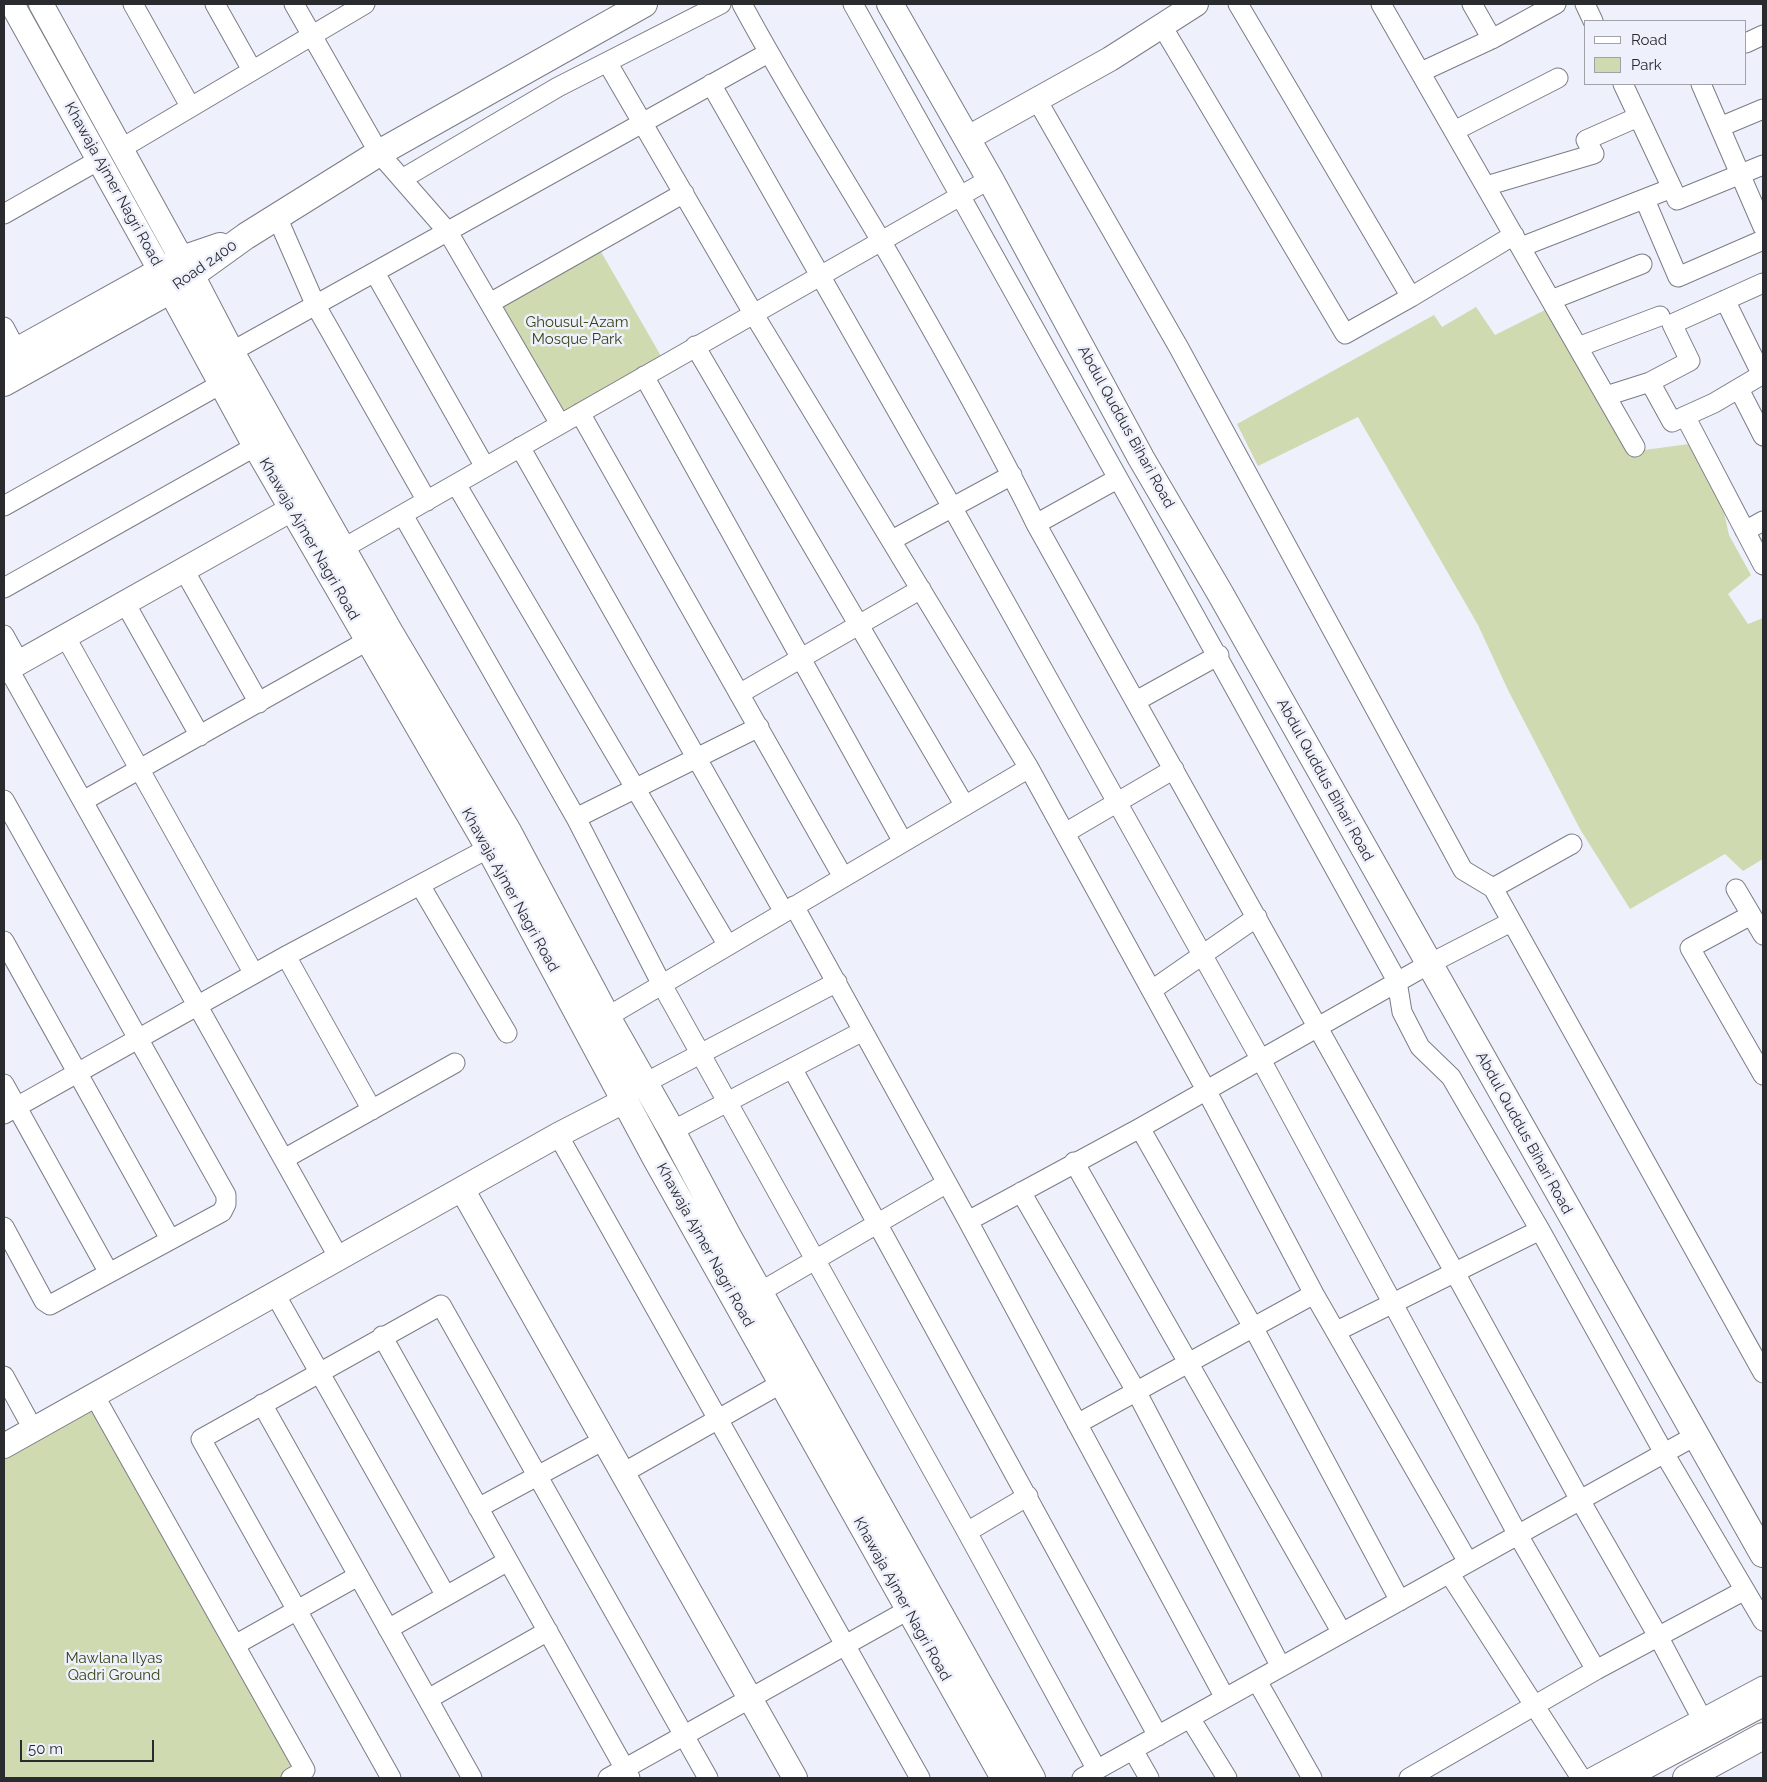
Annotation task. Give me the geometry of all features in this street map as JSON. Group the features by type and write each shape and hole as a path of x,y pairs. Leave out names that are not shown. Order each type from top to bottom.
{"main road":[{"name":"Abdul Quddus Bihari Road","path":"890,4 968,138 1141,458 1220,593 1763,1554"},
{"name":"Road 2400","path":"4,383 16,360 246,236 379,153 632,7"},
{"name":"Khawaja Ajmer Nagri Road","path":"177,274 231,352 388,631 509,833 570,974 607,1017 636,1092 655,1157 717,1242 760,1292 930,1599 1032,1778"},
{"name":"Khawaja Ajmer Nagri Road","path":"177,274 221,384 367,642 489,848 570,974 636,1092 672,1131 717,1242 782,1383 1004,1778"},
{"path":"1622,1778 1706,1725 1763,1702"},
{"path":"1686,1778 1763,1736"}],"street":[{"name":"Khawaja Ajmer Nagri Road","path":"12,4 99,160 177,274"},
{"name":"Khawaja Ajmer Nagri Road","path":"41,4 122,148 177,274"},
{"path":"133,4 190,106"},
{"path":"215,4 252,70"},
{"path":"294,4 379,153 448,232 560,424"},
{"path":"122,148 311,34 366,4"},
{"path":"402,179 558,87 721,4"},
{"path":"742,4 768,53 880,240 1012,475 1036,524 1258,918 1706,1725"},
{"path":"853,4 1117,479 1219,655 1397,981 1402,1012 1420,1047 1452,1077 1540,1230 1664,1453 1763,1621"},
{"path":"968,138 1110,59 1196,4"},
{"path":"1238,4 1411,297"},
{"path":"1382,4 1635,447"},
{"path":"1472,4 1492,39"},
{"path":"1421,72 1492,39 1556,4"},
{"path":"1585,4 1593,20"},
{"path":"1162,26 1345,334 1517,241 1645,200 1672,188"},
{"path":"1747,42 1763,35"},
{"path":"231,352 768,53"},
{"path":"607,62 644,122 752,313 1030,768 1206,1088 1314,1294 1337,1331 1468,1562"},
{"path":"1454,131 1558,78"},
{"path":"711,84 952,507 1202,954 1518,1535 1596,1670"},
{"path":"1623,85 1677,200 1763,165"},
{"path":"1701,85 1763,227"},
{"path":"1037,100 1179,348 1463,870 1492,888 1763,1373"},
{"path":"1720,127 1763,109"},
{"path":"1486,186 1594,154 1586,140 1638,117"},
{"path":"4,212 99,160"},
{"path":"342,549 990,178"},
{"path":"490,303 684,193"},
{"path":"1645,200 1678,277 1763,240"},
{"path":"277,217 316,306 427,501"},
{"path":"1551,300 1642,264"},
{"path":"375,273 485,467"},
{"path":"1606,396 1650,382 1690,361 1672,324 1763,283"},
{"path":"1650,382 1672,422 1714,404 1763,374 1725,300"},
{"path":"1578,347 1660,316"},
{"path":"4,327 16,360"},
{"path":"695,346 965,806"},
{"path":"644,376 903,842"},
{"path":"4,506 221,384"},
{"path":"1739,389 1763,436"},
{"path":"580,413 843,877"},
{"path":"1685,416 1763,565"},
{"path":"4,588 256,446"},
{"path":"520,447 697,758 789,909 837,982 1225,1698"},
{"path":"892,540 1012,475"},
{"path":"1036,524 1117,479"},
{"path":"456,484 727,944"},
{"path":"10,667 292,509"},
{"path":"403,514 576,818 661,983 967,1532 1089,1774 1695,1436"},
{"path":"1745,531 1763,521"},
{"path":"184,570 259,703"},
{"path":"739,694 921,589"},
{"path":"125,603 200,736"},
{"path":"4,635 10,667 339,1258"},
{"path":"65,636 254,974"},
{"path":"83,801 367,642"},
{"path":"1136,701 1219,655"},
{"path":"576,818 759,726"},
{"path":"607,1017 727,944 1030,768"},
{"path":"1065,833 1174,769"},
{"path":"4,800 226,1195 226,1204 222,1212 50,1305 44,1301 4,1227"},
{"path":"1492,888 1572,844"},
{"path":"10,1111 286,956 489,848"},
{"path":"420,885 507,1033"},
{"path":"1736,889 1763,935"},
{"path":"1751,914 1690,948 1763,1075"},
{"path":"1152,990 1202,954 1258,918"},
{"path":"968,1221 1140,1128 1206,1088 1397,981 1511,922"},
{"path":"4,941 170,1239"},
{"path":"286,956 372,1110"},
{"path":"4,1446 701,1054 837,982"},
{"path":"672,1131 863,1031"},
{"path":"284,1159 455,1063"},
{"path":"792,1068 1158,1736"},
{"path":"4,1084 10,1111 110,1273"},
{"path":"1140,1128 1253,1327 1400,1600"},
{"path":"558,1135 920,1778"},
{"path":"1074,1162 1342,1633"},
{"path":"760,1292 947,1183"},
{"path":"462,1189 794,1778"},
{"path":"1021,1192 1136,1391 1280,1667"},
{"path":"1337,1331 1454,1271 1540,1230"},
{"path":"275,1294 446,1596"},
{"path":"1076,1424 1314,1294"},
{"path":"391,1778 201,1441 202,1437 435,1306 441,1305 708,1778"},
{"path":"382,1336 628,1774"},
{"path":"4,1376 34,1429"},
{"path":"623,1473 782,1383"},
{"path":"94,1395 234,1645 302,1776"},
{"path":"262,1404 472,1778"},
{"path":"478,1508 604,1440"},
{"path":"967,1532 1028,1496"},
{"path":"388,1629 508,1561"},
{"path":"1449,1573 1581,1778"},
{"path":"234,1645 358,1576"},
{"path":"1409,1778 1596,1670 1745,1590"},
{"path":"608,1778 628,1774 684,1735 908,1610"},
{"path":"428,1699 548,1631"},
{"path":"1257,1680 1312,1778"},
{"path":"1591,1778 1706,1725 1763,1686"},
{"path":"1190,1718 1227,1778"},
{"path":"1133,1750 1149,1778"}],"green space":[{"name":"Ghousul-Azam Mosque Park","path":"596,243 665,363 560,424 490,303"},
{"path":"1476,307 1495,335 1549,308 1637,451 1689,444 1722,503 1729,535 1751,575 1728,594 1748,624 1763,618 1763,859 1743,871 1725,854 1630,909 1580,829 1508,690 1478,625 1358,417 1258,466 1237,424 1434,315 1442,327"},
{"name":"Mawlana Ilyas Qadri Ground","path":"90,1397 298,1773 288,1778 4,1778 4,1445"}]}
